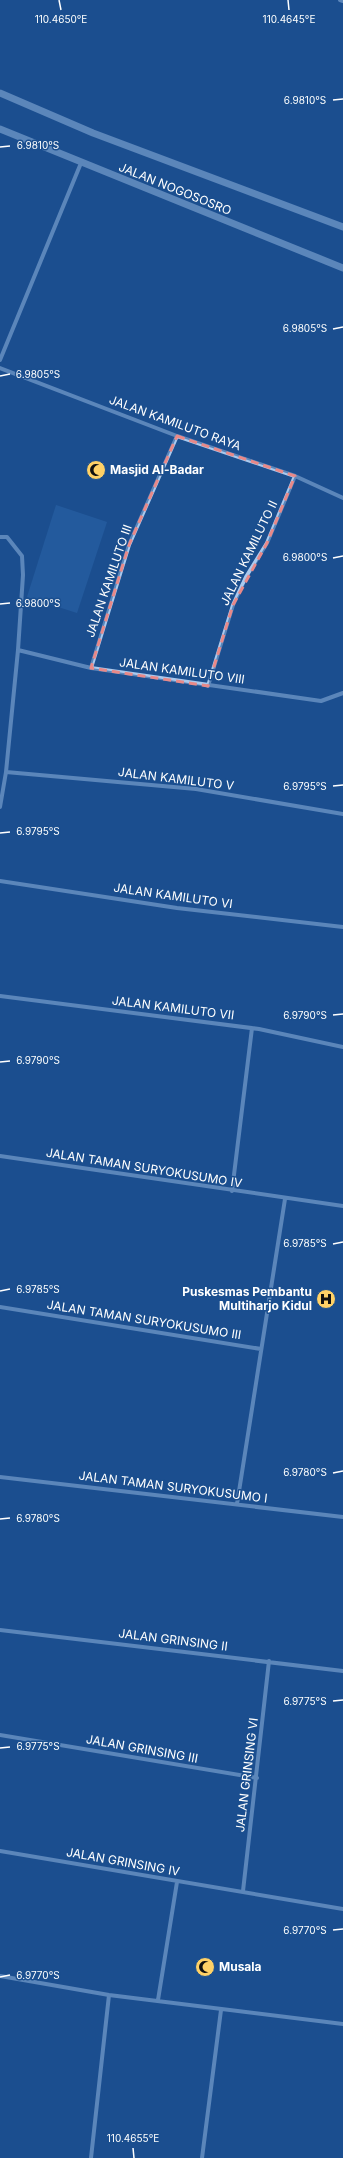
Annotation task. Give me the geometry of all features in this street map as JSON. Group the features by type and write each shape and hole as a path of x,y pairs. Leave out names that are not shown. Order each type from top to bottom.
{"street":[{"name":"JALAN NOGOSOSRO","path":"0,93 93,133 343,227"},
{"name":"JALAN NOGOSOSRO","path":"0,129 343,268"},
{"path":"0,360 81,163"},
{"name":"JALAN KAMILUTO RAYA","path":"0,368 177,436 295,476 343,498"},
{"name":"JALAN KAMILUTO III","path":"91,668 129,545 177,436"},
{"name":"JALAN KAMILUTO II","path":"208,686 233,605 246,577 266,543 295,476"},
{"path":"0,537 7,537 22,556 18,650 6,772 0,807"},
{"name":"JALAN KAMILUTO VIII","path":"18,650 91,668 208,686 321,701 343,693"},
{"name":"JALAN KAMILUTO V","path":"6,772 196,789 343,814"},
{"name":"JALAN KAMILUTO VI","path":"0,881 177,908 343,927"},
{"name":"JALAN KAMILUTO VII","path":"0,996 252,1028 343,1048"},
{"path":"232,1191 252,1028"},
{"name":"JALAN TAMAN SURYOKUSUMO IV","path":"0,1156 285,1199 343,1206"},
{"path":"238,1504 285,1199"},
{"name":"JALAN TAMAN SURYOKUSUMO III","path":"0,1307 261,1349"},
{"name":"JALAN TAMAN SURYOKUSUMO I","path":"0,1476 343,1517"},
{"name":"JALAN GRINSING II","path":"0,1630 343,1671"},
{"name":"JALAN GRINSING VI","path":"243,1891 257,1778 269,1661"},
{"name":"JALAN GRINSING III","path":"0,1735 257,1778"},
{"name":"JALAN GRINSING IV","path":"0,1851 343,1909"},
{"path":"158,2000 177,1882"},
{"path":"0,1976 109,1995 343,2024"},
{"path":"91,2158 109,1995"},
{"path":"202,2158 221,2010"}],"highlighted area":[{"path":"177,436 295,476 267,543 233,605 208,686 91,668 129,545"}],"shaded area":[{"path":"56,505 107,522 77,613 27,597"}],"place":[{"name":"Masjid Al-Badar","path":"96,470"},
{"name":"Puskesmas Pembantu Multiharjo Kidul","path":"326,1299"},
{"name":"Musala","path":"205,1967"}]}
